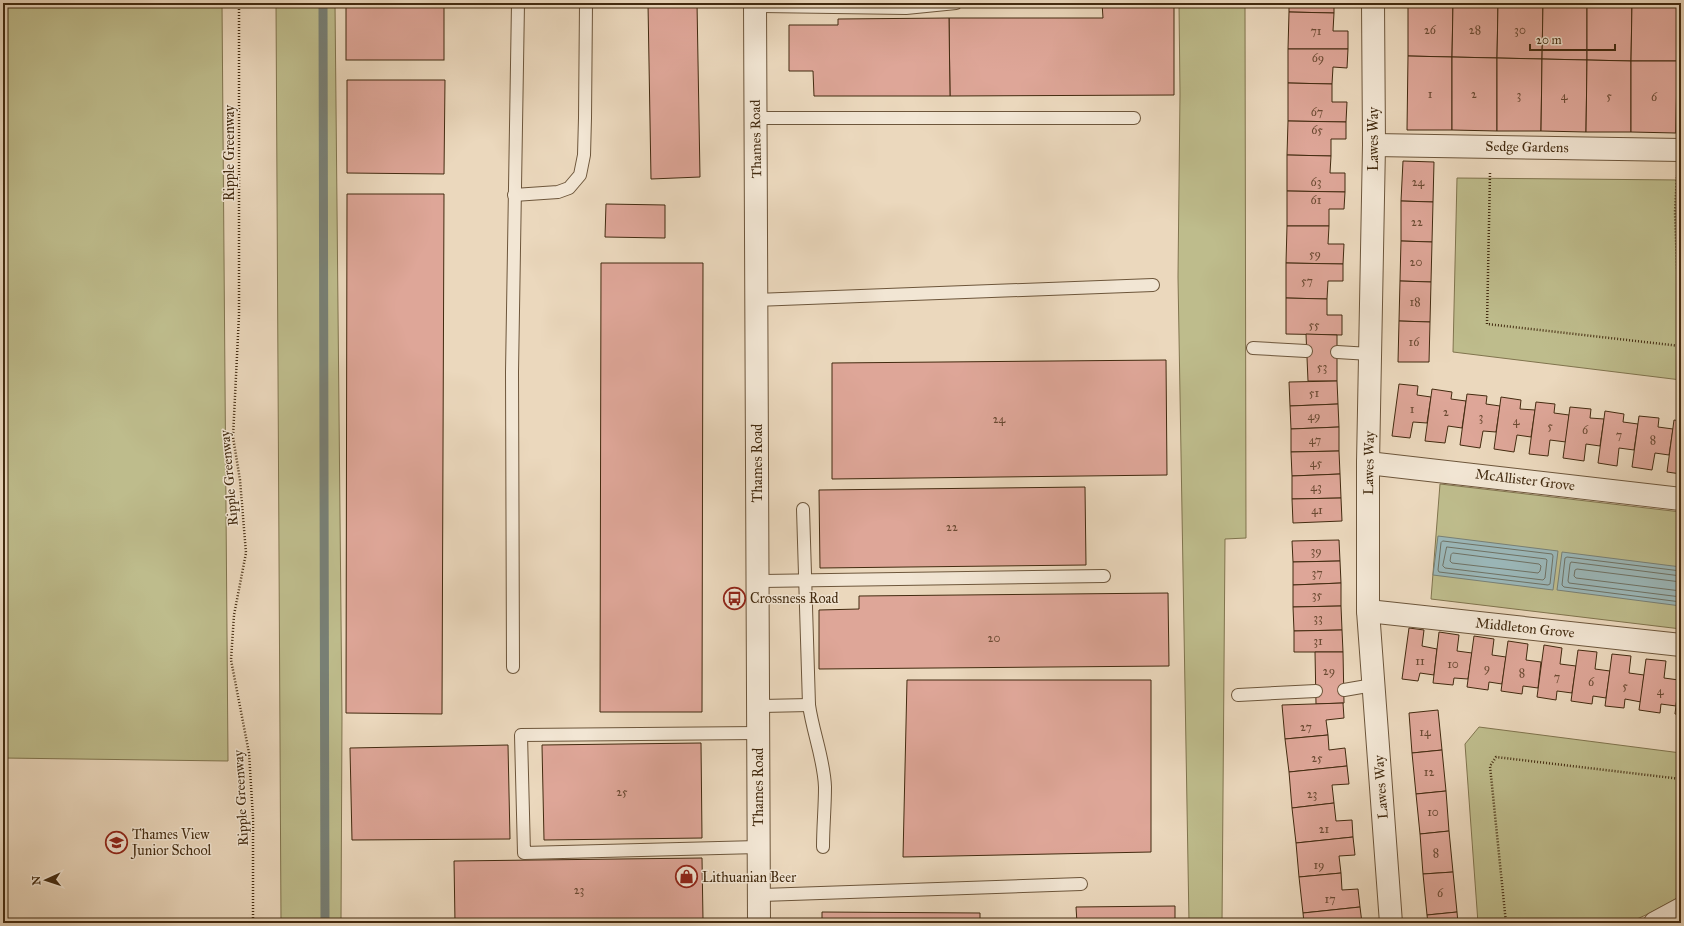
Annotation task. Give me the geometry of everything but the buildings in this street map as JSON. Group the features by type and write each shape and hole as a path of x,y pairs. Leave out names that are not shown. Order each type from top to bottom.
{"street":[{"name":"Lawes Way","path":"1373,3 1374,144 1368,462 1368,611 1391,923"},
{"name":"Thames Road","path":"755,5 759,923"},
{"name":"Sedge Gardens","path":"1374,144 1679,150"},
{"name":"McAllister Grove","path":"1368,462 1681,499"},
{"name":"Middleton Grove","path":"1368,611 1681,645"},
{"path":"1655,923 1681,909"}],"lane":[{"path":"513,667 512,372 518,3"},
{"path":"514,196 558,192 569,188 580,175 584,155 586,3"},
{"path":"755,5 906,8 956,3"},
{"path":"755,118 1134,118"},
{"path":"757,300 1153,285"},
{"path":"1253,348 1306,351"},
{"path":"1337,352 1370,354"},
{"path":"804,509 804,580 808,705 820,753 825,787 823,847"},
{"path":"758,581 1104,576"},
{"path":"1344,690 1374,685"},
{"path":"1238,695 1316,691"},
{"path":"758,706 808,705"},
{"path":"758,847 524,853 521,734 759,733"},
{"path":"759,895 1081,884"}],"path":[{"name":"Ripple Greenway","path":"239,3 239,315 233,438 240,480 246,553 234,615 231,660 249,753 253,818 253,923"},
{"path":"1490,147 1487,324 1680,346 1675,212 1679,150"},
{"path":"1506,923 1490,766 1496,757 1681,779"}],"shaded area":[{"path":"3,3 222,3 228,761 3,758"},
{"path":"276,3 335,3 342,718 341,923 281,923"},
{"path":"1179,3 1245,3 1246,538 1225,539 1222,923 1189,923 1178,277 1180,94"},
{"path":"1457,178 1681,180 1681,380 1453,352"},
{"path":"1440,484 1681,512 1681,629 1431,599"},
{"path":"1479,727 1681,753 1681,896 1628,923 1478,923 1465,744"}],"water":[{"path":"1438,536 1558,551 1553,590 1433,575"},
{"path":"1562,552 1681,567 1681,606 1557,590"}],"waterway":[{"path":"323,3 325,923"}],"place":[{"name":"Crossness Road","path":"734,598"},
{"name":"Thames View Junior School","path":"116,842"},
{"name":"Lithuanian Beer","path":"687,877"}]}
